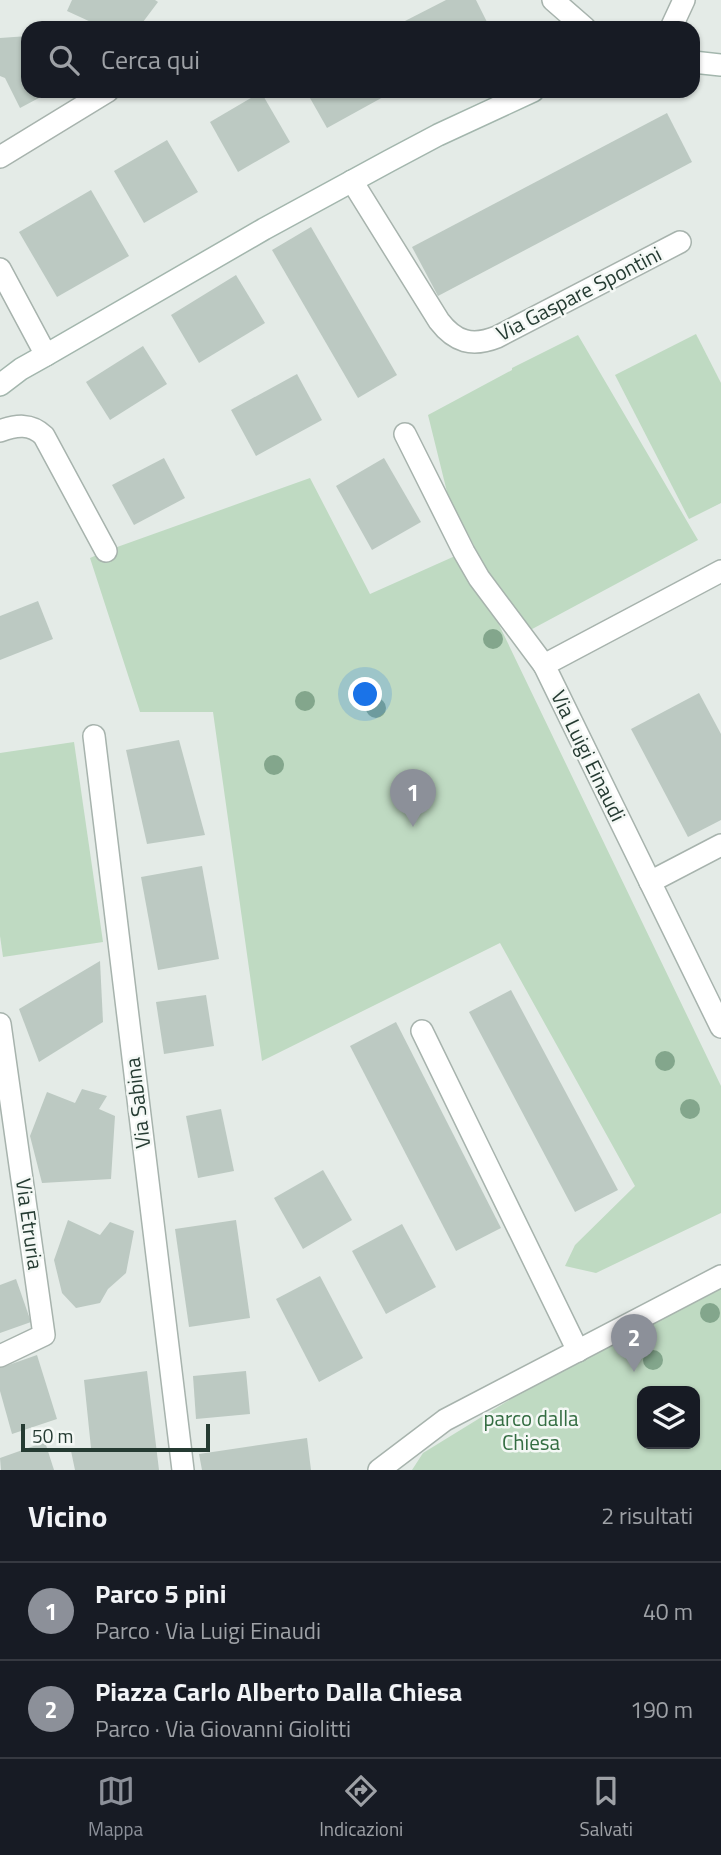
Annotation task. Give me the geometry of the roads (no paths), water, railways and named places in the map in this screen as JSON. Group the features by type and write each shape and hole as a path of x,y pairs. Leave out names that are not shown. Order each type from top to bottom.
{"street":[{"path":"553,0 577,21"},
{"path":"674,21 684,0"},
{"path":"700,63 721,65"},
{"path":"0,156 96,98"},
{"path":"0,385 46,355 264,229 438,135 518,98"},
{"name":"Via Gaspare Spontini","path":"352,181 439,321 449,333 463,341 481,342 497,337 680,242"},
{"path":"0,269 46,355"},
{"path":"0,431 22,426 34,428 44,436 106,551"},
{"path":"405,434 479,578 544,665"},
{"name":"Via Luigi Einaudi","path":"721,571 544,665 721,1027"},
{"name":"Via Sabina","path":"93,736 183,1470"},
{"path":"650,882 721,845"},
{"name":"Via Etruria","path":"0,1024 44,1335 0,1356"},
{"path":"422,1031 578,1351"},
{"path":"379,1470 446,1420 721,1276"}],"place":[{"name":"Parco 5 pini","path":"413,827"},
{"name":"Piazza Carlo Alberto Dalla Chiesa","path":"634,1372"}],"park label":[{"name":"parco dalla Chiesa","path":"531,1431"}]}
